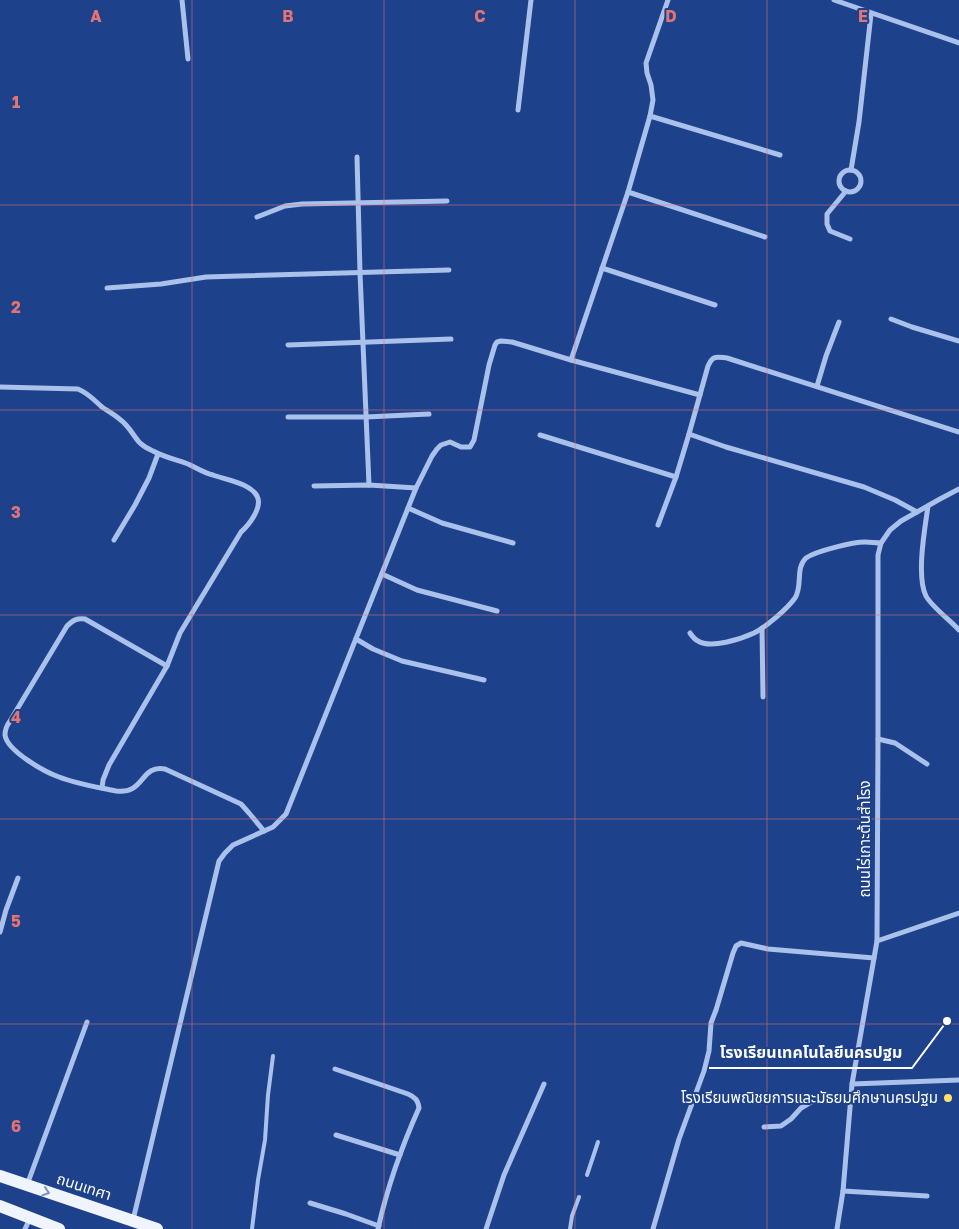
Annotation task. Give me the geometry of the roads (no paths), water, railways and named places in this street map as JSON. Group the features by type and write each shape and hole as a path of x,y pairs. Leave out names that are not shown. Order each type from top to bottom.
{"main road":[{"name":"ถนนเทศา","path":"0,1176 157,1229"},
{"path":"0,1206 28,1223 59,1229"}],"street":[{"path":"182,0 188,59"},
{"path":"518,110 531,0"},
{"path":"571,360 628,192 650,116 653,100 646,63 668,0"},
{"path":"834,0 959,43"},
{"path":"851,170 859,122 871,14"},
{"path":"650,116 780,155"},
{"path":"358,157 360,273 369,485"},
{"path":"851,170 860,175 862,182 859,188 853,192 846,191 841,187 839,180 844,172 851,170"},
{"path":"846,191 827,214 826,220 830,232 850,239"},
{"path":"628,192 765,237"},
{"path":"257,217 285,206 302,204 447,201"},
{"path":"602,268 715,305"},
{"path":"107,288 162,284 206,277 449,270"},
{"path":"891,319 959,341"},
{"path":"817,386 839,322"},
{"path":"288,346 451,339"},
{"path":"132,1220 219,860 233,845 273,827 286,814 416,488 432,456 441,445 450,442 461,447 470,447 474,440 489,365 497,342 512,342 700,395"},
{"path":"658,525 690,434 708,366 711,360 717,357 728,358 959,432"},
{"path":"0,387 78,389 85,392 117,416 128,427 138,442 151,451 247,487 258,497 255,516 241,532 180,633 167,666 109,765 102,788"},
{"path":"288,417 366,417 429,414"},
{"path":"690,434 726,447 864,487 917,512"},
{"path":"540,435 676,477"},
{"path":"114,540 135,506 158,454"},
{"path":"314,486 369,485 416,488"},
{"path":"690,633 699,642 707,644 726,642 754,633 786,608 796,596 799,588 801,565 805,559 819,552 846,545 866,542 881,543 890,530 901,521 959,489"},
{"path":"928,506 922,564 926,597 959,630"},
{"path":"408,508 442,524 513,543"},
{"name":"ถนนไร่เกาะต้นสำโรง","path":"838,1229 852,1084 877,940 878,555 881,543"},
{"path":"382,574 417,590 497,611"},
{"path":"167,666 85,619 78,618 67,626 6,727 5,736 8,743 32,763 58,777 116,791 126,792 137,785 152,769 165,768 241,804 264,831"},
{"path":"762,628 763,697"},
{"path":"356,639 373,650 402,661 484,680"},
{"path":"878,739 895,743 927,764"},
{"path":"0,932 18,878"},
{"path":"877,940 959,913"},
{"path":"653,1229 679,1139 704,1071 709,1051 711,1023 736,946 741,943 768,949 874,958"},
{"path":"27,1185 87,1022"},
{"path":"310,1203 346,1214 378,1227 400,1155 419,1108 415,1097 335,1069"},
{"path":"852,1084 959,1080"},
{"path":"486,1229 504,1175 544,1084"},
{"path":"764,1127 781,1126 801,1108 816,1099 851,1096"},
{"path":"336,1135 400,1155"},
{"path":"843,1191 928,1196"}],"lane":[{"path":"252,1229 265,1140 272,1056"},
{"path":"587,1175 598,1142"},
{"path":"570,1229 572,1216 579,1197"}],"place":[{"name":"โรงเรียนเทคโนโลยีนครปฐม","path":"947,1021"},
{"name":"โรงเรียนพณิชยการและมัธยมศึกษานครปฐม","path":"948,1098"}]}
